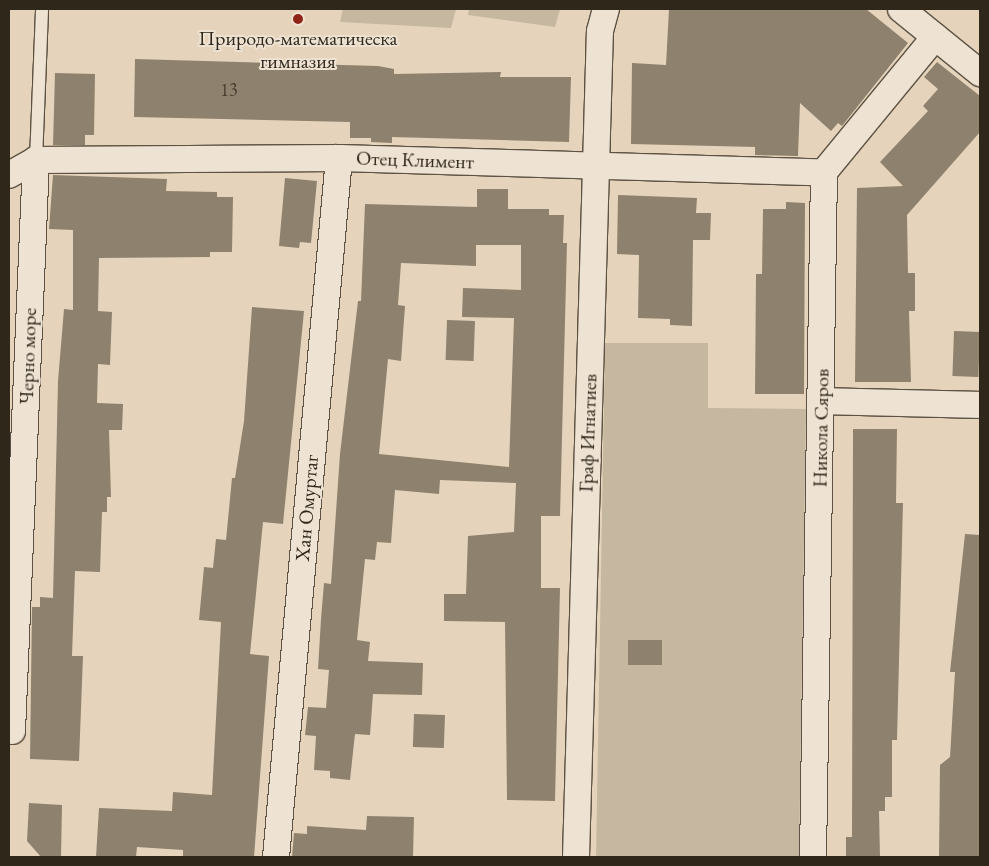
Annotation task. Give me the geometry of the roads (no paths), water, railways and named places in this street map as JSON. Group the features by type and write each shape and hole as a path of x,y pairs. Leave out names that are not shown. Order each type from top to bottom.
{"street":[{"name":"Граф Игнатиев","path":"576,857 600,31 606,9"},
{"path":"901,9 980,73"},
{"path":"824,172 935,37"},
{"name":"Отец Климент","path":"9,175 36,160 339,158 824,172"},
{"name":"Хан Омуртаг","path":"276,857 339,158"},
{"name":"Черно море","path":"12,731 36,160"},
{"name":"Никола Сяров","path":"814,857 824,172"},
{"path":"821,401 980,405"}],"lane":[{"path":"36,160 42,9"}],"place":[{"name":"Природо-математическа гимназия","path":"298,19"}]}
